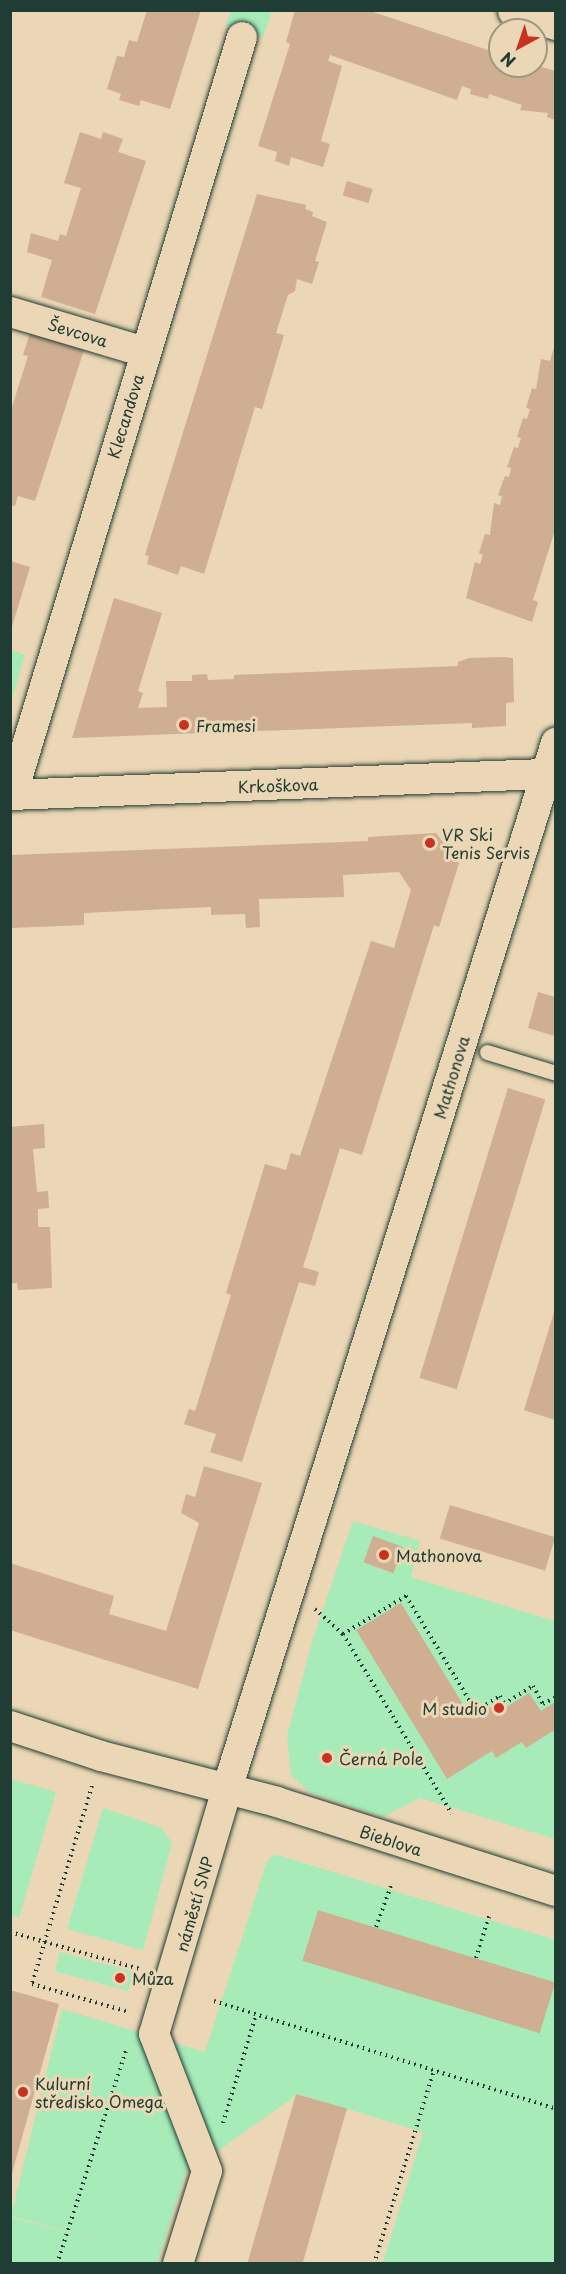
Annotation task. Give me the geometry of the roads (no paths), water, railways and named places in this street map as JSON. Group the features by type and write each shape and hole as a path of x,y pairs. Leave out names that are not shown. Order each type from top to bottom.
{"main road":[{"path":"514,10 555,23"}],"street":[{"name":"Klecandova","path":"11,795 242,37"},
{"name":"Ševcova","path":"10,312 145,352"},
{"name":"Mathonova","path":"226,1789 555,743"},
{"name":"Krkoškova","path":"11,795 545,774"},
{"path":"10,1726 101,1756 226,1789"},
{"name":"Bieblova","path":"226,1789 555,1891"},
{"name":"náměstí SNP","path":"178,2264 207,2171 154,2034 173,1978 226,1789"}],"lane":[{"path":"487,1052 555,1073"}],"place":[{"name":"Framesi","path":"184,725"},
{"name":"VR Ski Tenis Servis","path":"430,843"},
{"name":"Mathonova","path":"384,1555"},
{"name":"M studio","path":"499,1708"},
{"name":"Černá Pole","path":"327,1758"},
{"name":"Můza","path":"120,1978"},
{"name":"Kulurní středisko Omega","path":"23,2092"}]}
